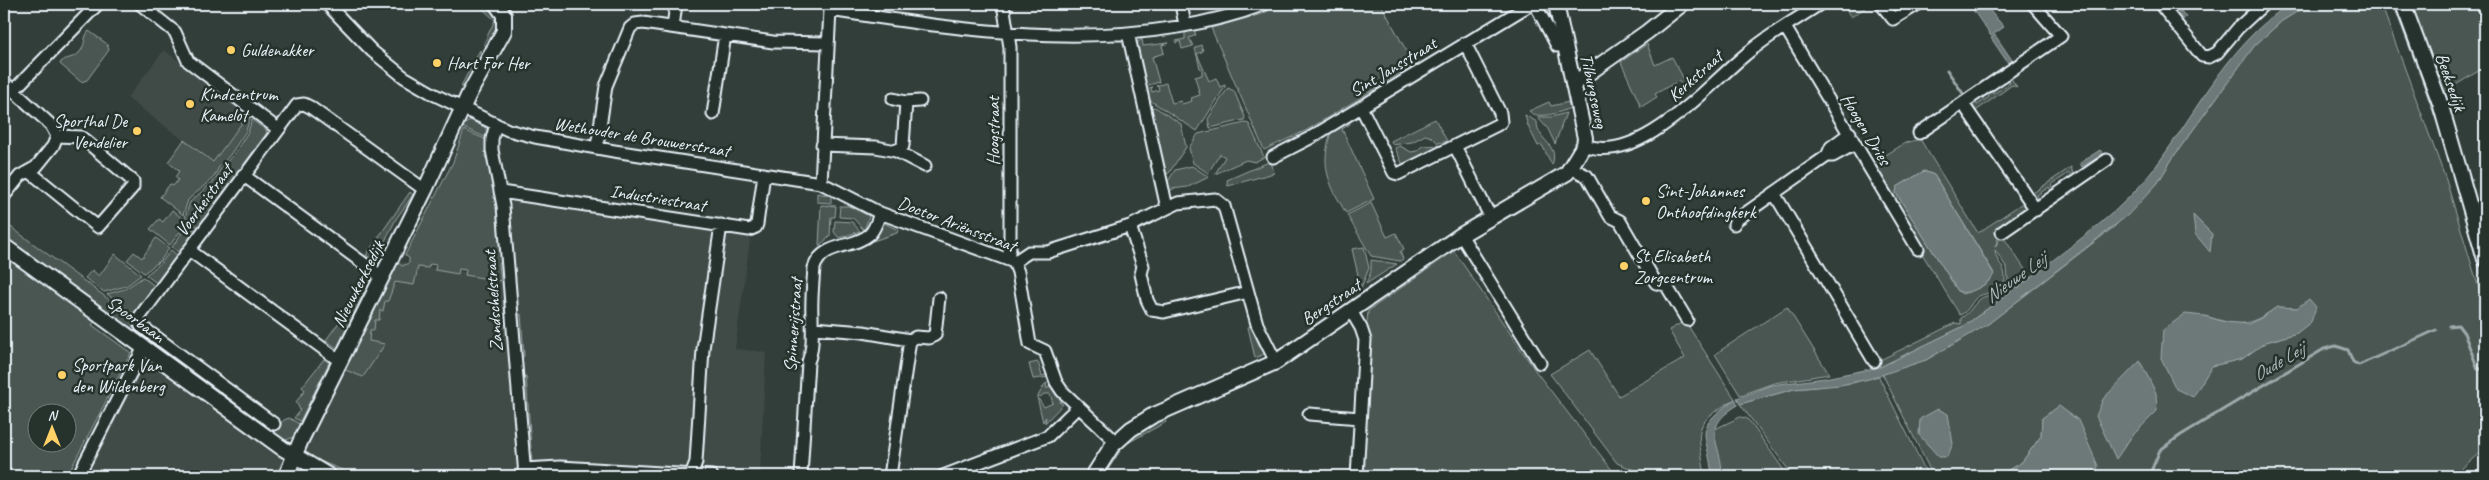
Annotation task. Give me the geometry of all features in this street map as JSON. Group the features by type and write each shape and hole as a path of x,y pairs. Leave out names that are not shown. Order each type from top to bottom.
{"street":[{"path":"13,91 98,4"},
{"path":"140,4 175,32 188,61 278,129"},
{"name":"Wethouder de Brouwerstraat","path":"327,4 372,51 404,77 496,124 535,137 596,148 821,182"},
{"name":"Nieuwkerksedijk","path":"286,476 340,361 504,31 504,15 496,4"},
{"path":"673,27 676,4"},
{"name":"Hoogstraat","path":"1003,4 1009,33 1011,260"},
{"path":"1181,4 1185,25"},
{"path":"821,182 828,7 1009,33 1128,33 1185,25 1222,17 1265,4"},
{"name":"Sint Jansstraat","path":"1273,158 1533,4"},
{"name":"Tilburgseweg","path":"1533,4 1557,46 1565,45"},
{"name":"Tilburgseweg","path":"1556,4 1585,138 1584,145"},
{"path":"1573,84 1647,32 1682,4"},
{"name":"Kerkstraat","path":"1584,145 1600,149 1623,145 1662,126 1681,112 1742,57 1820,4"},
{"path":"1881,4 1893,19 1918,4"},
{"path":"1919,133 2061,36 2032,4"},
{"path":"2160,4 2202,56 2209,57 2217,53 2238,28 2264,4"},
{"name":"Beeksedijk","path":"2403,4 2440,103 2485,259"},
{"path":"596,148 606,86 630,28 635,24 643,22 773,42 828,43"},
{"name":"Hoogen Dries","path":"1785,27 1918,249"},
{"path":"1128,33 1167,208"},
{"path":"713,114 725,35"},
{"path":"1361,107 1394,174 1398,174 1501,122 1500,113 1465,43"},
{"path":"4,82 51,125 57,136"},
{"path":"893,99 906,102 920,101"},
{"path":"896,151 903,146 906,102"},
{"name":"Voorheistraat","path":"138,319 243,175 292,110 300,104 310,107 425,190"},
{"path":"1963,104 2036,210"},
{"name":"Zandschelstraat","path":"496,124 492,139 492,150 501,192 525,473"},
{"path":"1734,224 1736,220 1826,156 1831,148 1850,133"},
{"path":"29,171 98,227 133,187 134,181 81,136 57,136"},
{"path":"4,196 20,176 36,167 48,153 57,136"},
{"path":"1826,156 1833,156 1855,144"},
{"path":"822,145 876,147 896,151 925,166"},
{"name":"Bergstraat","path":"1093,476 1116,442 1131,429 1152,416 1276,362 1461,235 1568,172 1584,145"},
{"path":"1455,146 1491,218"},
{"path":"2002,232 2107,160"},
{"path":"1571,168 1587,176 1610,216 1620,221 1656,283 1666,285 1687,320"},
{"name":"Industriestraat","path":"501,192 749,230 756,227 764,174"},
{"path":"243,175 382,277"},
{"name":"Doctor Ariënsstraat","path":"821,182 880,213 1011,260 1018,272 1030,344 1045,351 1056,382 1078,407 1116,442"},
{"path":"1774,193 1874,361"},
{"path":"1011,260 1029,252 1048,252 1130,226 1178,203 1215,199 1224,206 1257,324 1276,362"},
{"name":"Spinnerijstraat","path":"801,476 808,362 811,354 814,328 812,316 816,260 832,248 865,237 871,233 880,213"},
{"path":"691,475 696,462 703,350 721,225"},
{"path":"1130,226 1143,266 1141,274 1147,300 1152,310 1164,312 1248,290"},
{"path":"1461,235 1540,363"},
{"name":"Spoorbaan","path":"4,246 294,457 329,476"},
{"path":"189,250 340,361"},
{"path":"814,328 863,332 910,340 916,337 929,338 935,335 939,298"},
{"path":"1350,311 1361,328 1365,340 1357,476"},
{"name":"Spoorbaan","path":"138,319 141,326 274,424"},
{"path":"890,476 910,340"},
{"path":"78,476 144,347"},
{"path":"943,476 1048,436 1078,407"},
{"path":"1309,414 1360,418"},
{"path":"525,473 560,468 712,476"}],"shaded area":[{"path":"477,4 486,4 498,19 497,32 487,49 484,43 495,20"},
{"path":"1281,4 1381,4 1414,65 1307,130 1264,150 1211,28 1262,14"},
{"path":"1842,4 1862,4 1865,8 1851,17"},
{"path":"1969,4 1984,4 2004,27 1991,36"},
{"path":"2175,4 2186,17 2182,21 2170,7"},
{"path":"2290,4 2309,4 2282,21 2255,45 2174,156 2157,184 2128,215 1988,324 1926,360 1869,379 1840,385 1794,389 1740,404 1737,398 1771,385 1825,378 1880,367 1964,326 2016,286 2018,288 2101,223 2132,195 2163,157 2228,62 2267,21"},
{"path":"2309,4 2381,4 2446,180 2483,302 2481,310 2485,326 2485,448 2453,476 2094,476 2098,466 2042,418 2041,436 2022,462 1998,476 1933,476 1882,373 1926,360 1988,324 2114,227 2157,184 2174,156 2255,45 2282,21","holes":["2277,307 2297,308 2297,333 2266,342 2242,359 2212,366 2205,316 2226,322 2242,323 2258,319","2140,361 2157,411 2132,436 2116,458 2124,380"]},
{"path":"2393,4 2398,4 2421,63 2417,67"},
{"path":"2410,4 2485,4 2485,67 2441,94"},
{"path":"1194,30 1196,35 1189,38 1193,46 1182,49 1180,41 1176,43 1176,41 1185,39 1185,33"},
{"path":"89,31 107,44 109,50 87,80 81,82 60,64 63,60 79,53"},
{"path":"1995,35 2014,63 2010,66 1991,38"},
{"path":"1142,39 1143,46 1169,43 1162,45 1164,53 1152,57 1159,82 1145,86 1135,44"},
{"path":"1647,44 1655,65 1672,57 1687,85 1684,87 1678,81 1655,94 1657,97 1641,107 1621,62"},
{"path":"1201,45 1203,51 1197,54 1209,81 1216,78 1220,87 1225,85 1225,87 1197,131 1148,99 1145,89 1153,87 1151,88 1152,92 1159,90 1158,86 1156,86 1166,83 1172,103 1181,101 1182,104 1192,101 1191,98 1200,95 1195,77 1202,75 1202,69 1200,68 1195,48"},
{"path":"164,50 249,113 213,162 127,98"},
{"path":"480,50 481,58 465,88 461,86"},
{"path":"2419,72 2425,74 2442,124 2439,128"},
{"path":"2007,77 2010,77 2017,87 2012,85 1973,113 1970,104 1974,100 1977,105 1989,97 1986,92 1990,89 1993,94 2010,83"},
{"path":"1228,88 1234,91 1245,117 1244,120 1210,128 1208,119"},
{"path":"1549,102 1551,106 1569,102 1570,108 1555,114 1543,115 1533,114 1529,111"},
{"path":"1155,107 1181,124 1186,147 1169,173 1165,174 1150,108"},
{"path":"1566,113 1555,144 1548,129 1537,117 1552,117"},
{"path":"1525,115 1537,122 1540,134 1551,147 1554,158 1552,165 1542,145 1538,146"},
{"path":"247,116 250,118 246,131 230,155 219,167 214,177 188,200 183,215 160,197 170,184 173,186 178,180 175,177 179,171 168,162 184,140 213,162"},
{"path":"1435,119 1447,141 1438,143 1432,137 1425,135 1412,142 1393,145 1391,141"},
{"path":"252,120 267,131 266,134 199,228 185,217 190,202 215,180 221,168 234,154 248,132"},
{"path":"470,120 486,128 487,138 462,127"},
{"path":"1349,121 1350,124 1342,129 1374,199 1346,213 1330,183 1326,155 1331,132"},
{"path":"1245,123 1249,124 1264,157 1255,162 1246,160 1215,174 1225,157 1220,154 1208,173 1193,163 1189,148 1198,134"},
{"path":"464,130 487,140 500,221 498,221 500,253 503,253 503,259 499,264 501,281 465,275 466,270 459,269 458,274 435,270 436,265 430,264 428,268 418,267 414,285 395,282 388,301 385,301 383,311 380,310 379,320 375,320 374,330 370,330 369,341 385,344 363,377 343,369 397,262 402,266 409,263 409,258 405,255 453,162"},
{"path":"1920,139 1978,233 2024,202 2029,208 2000,233 1995,247 2002,235 2030,277 2017,288 2015,286 2009,293 1964,326 1880,367 1878,361 1955,323 1961,324 1961,318 1977,302 1983,297 1998,293 2005,286 2008,279 2007,268 1995,250 1997,259 2005,274 2004,284 1993,292 1976,298 1960,315 1916,244 1873,163 1905,143","holes":["1924,171 1934,175 1994,273 1985,284 1962,294 1958,291 1896,193 1897,187"]},
{"path":"1444,145 1404,167 1395,148 1400,146 1411,152 1417,151 1422,146"},
{"path":"2100,150 2104,154 2082,167 2080,163"},
{"path":"1271,161 1274,173 1228,186 1227,180"},
{"path":"1192,166 1209,177 1188,187 1172,189 1169,194 1167,183 1175,170"},
{"path":"2071,167 2074,177 2072,179 2069,173 2051,185 2054,191 2052,192 2049,187 2037,195 2040,201 2035,204 2023,186 2027,184 2033,193"},
{"path":"1924,171 1934,175 1994,274 1992,278 1973,291 1958,291 1896,193 1897,187"},
{"path":"2453,177 2458,179 2485,272 2485,288"},
{"path":"410,192 413,195 396,219 386,239 378,264 366,255"},
{"path":"817,193 831,196 831,203 817,202"},
{"path":"502,198 751,233 735,349 766,352 760,474 531,465 531,476 81,476 142,358 296,452 395,261 508,279"},
{"path":"1371,203 1387,237 1396,233 1404,249 1400,252 1403,259 1400,261 1371,256 1347,215"},
{"path":"821,205 836,206 835,217 831,217 830,236 819,246"},
{"path":"840,206 849,206 869,216 865,228 863,229 853,218 839,217"},
{"path":"172,210 193,227 179,233 170,245 150,229 159,219 163,222"},
{"path":"2193,215 2212,234 2210,252 2195,234"},
{"path":"835,221 852,222 860,231 839,238 834,232"},
{"path":"4,222 134,318 131,322 134,325 131,328 110,316 4,239"},
{"path":"884,223 898,230 897,233 873,241 871,238"},
{"path":"195,229 197,231 182,255 172,247 182,233"},
{"path":"156,238 169,248 161,260 144,273 127,260 134,252 142,258"},
{"path":"1364,247 1369,268 1361,288 1352,249"},
{"path":"171,250 180,258 159,285 146,275 161,263"},
{"path":"1454,251 1537,373 1612,470 1620,476 1362,476 1369,344 1365,323 1367,322 1368,311"},
{"name":"Sportpark Van den Wildenberg","path":"4,253 96,320 92,325 131,353 67,476 4,476"},
{"path":"115,254 141,275 126,286 104,292 85,278 92,270 99,276"},
{"path":"1371,260 1397,264 1366,284 1371,271"},
{"path":"143,277 157,288 136,316 107,294 125,289"},
{"path":"361,292 364,293 337,348 326,340"},
{"path":"2309,299 2316,307 2311,322 2297,333 2266,342 2242,359 2212,366 2193,397 2176,389 2161,358 2163,330 2185,314 2205,316 2225,322 2248,324 2277,307 2297,308"},
{"path":"1787,307 1829,374 1774,383 1740,395 1715,354"},
{"path":"521,314 523,357 520,355 517,317"},
{"path":"1685,321 1735,399 1710,415 1700,430 1700,448 1705,476 1649,476 1617,463 1550,374 1590,350 1619,396 1685,358 1669,330"},
{"path":"1251,326 1261,349 1265,350 1264,354 1255,358 1248,327"},
{"path":"152,339 278,426 289,418 301,425 295,436 287,440 278,438 185,372 150,342"},
{"path":"324,359 329,363 300,421 294,418 300,410 296,402 305,390 302,387"},
{"path":"2140,361 2156,393 2157,411 2132,436 2116,459 2096,416 2103,399"},
{"path":"1038,362 1042,376 1049,374 1050,377 1033,379 1029,364"},
{"path":"1878,375 1928,476 1793,476 1740,404 1794,389 1853,383"},
{"path":"526,376 532,462 528,459 522,377"},
{"path":"1050,382 1066,401 1059,402 1063,404 1045,423 1046,417 1043,422 1037,397 1044,407 1053,403 1050,394 1038,396 1045,384 1047,383 1046,388 1049,388"},
{"path":"1735,399 1738,405 1726,414 1719,422 1716,430 1715,438 1722,476 1712,476 1705,439 1707,425 1712,418"},
{"path":"2059,406 2078,420 2098,466 2094,476 1998,476 2022,462 2041,436 2042,418"},
{"path":"1938,409 1948,414 1953,444 1947,457 1939,457 1919,435 1920,419"},
{"path":"1164,417 1166,422 1124,445 1104,476 1099,476 1113,456 1127,441"},
{"path":"1740,417 1746,418 1750,422 1788,476 1718,476 1713,430"},
{"path":"320,461 357,476 344,476 319,464"}],"waterway":[{"path":"1947,70 1964,95"},
{"path":"1971,105 1975,111"},
{"path":"1978,116 1988,130"},
{"path":"1994,138 2004,154"},
{"name":"Oude Leij","path":"2449,326 2458,325 2464,333 2478,369 2484,369"},
{"name":"Oude Leij","path":"2149,476 2160,450 2181,435 2324,349 2336,346 2348,350 2353,362 2359,365 2436,330"}],"place":[{"name":"Guldenakker","path":"231,50"},
{"name":"Hart For Her","path":"437,63"},
{"name":"Kindcentrum Kamelot","path":"190,104"},
{"name":"Sporthal De Vendelier","path":"137,131"},
{"name":"Sint-Johannes Onthoofdingkerk","path":"1646,201"},
{"name":"St Elisabeth Zorgcentrum","path":"1624,266"},
{"name":"Sportpark Van den Wildenberg","path":"62,375"}],"water label":[{"name":"Nieuwe Leij","path":"2015,277"}]}
